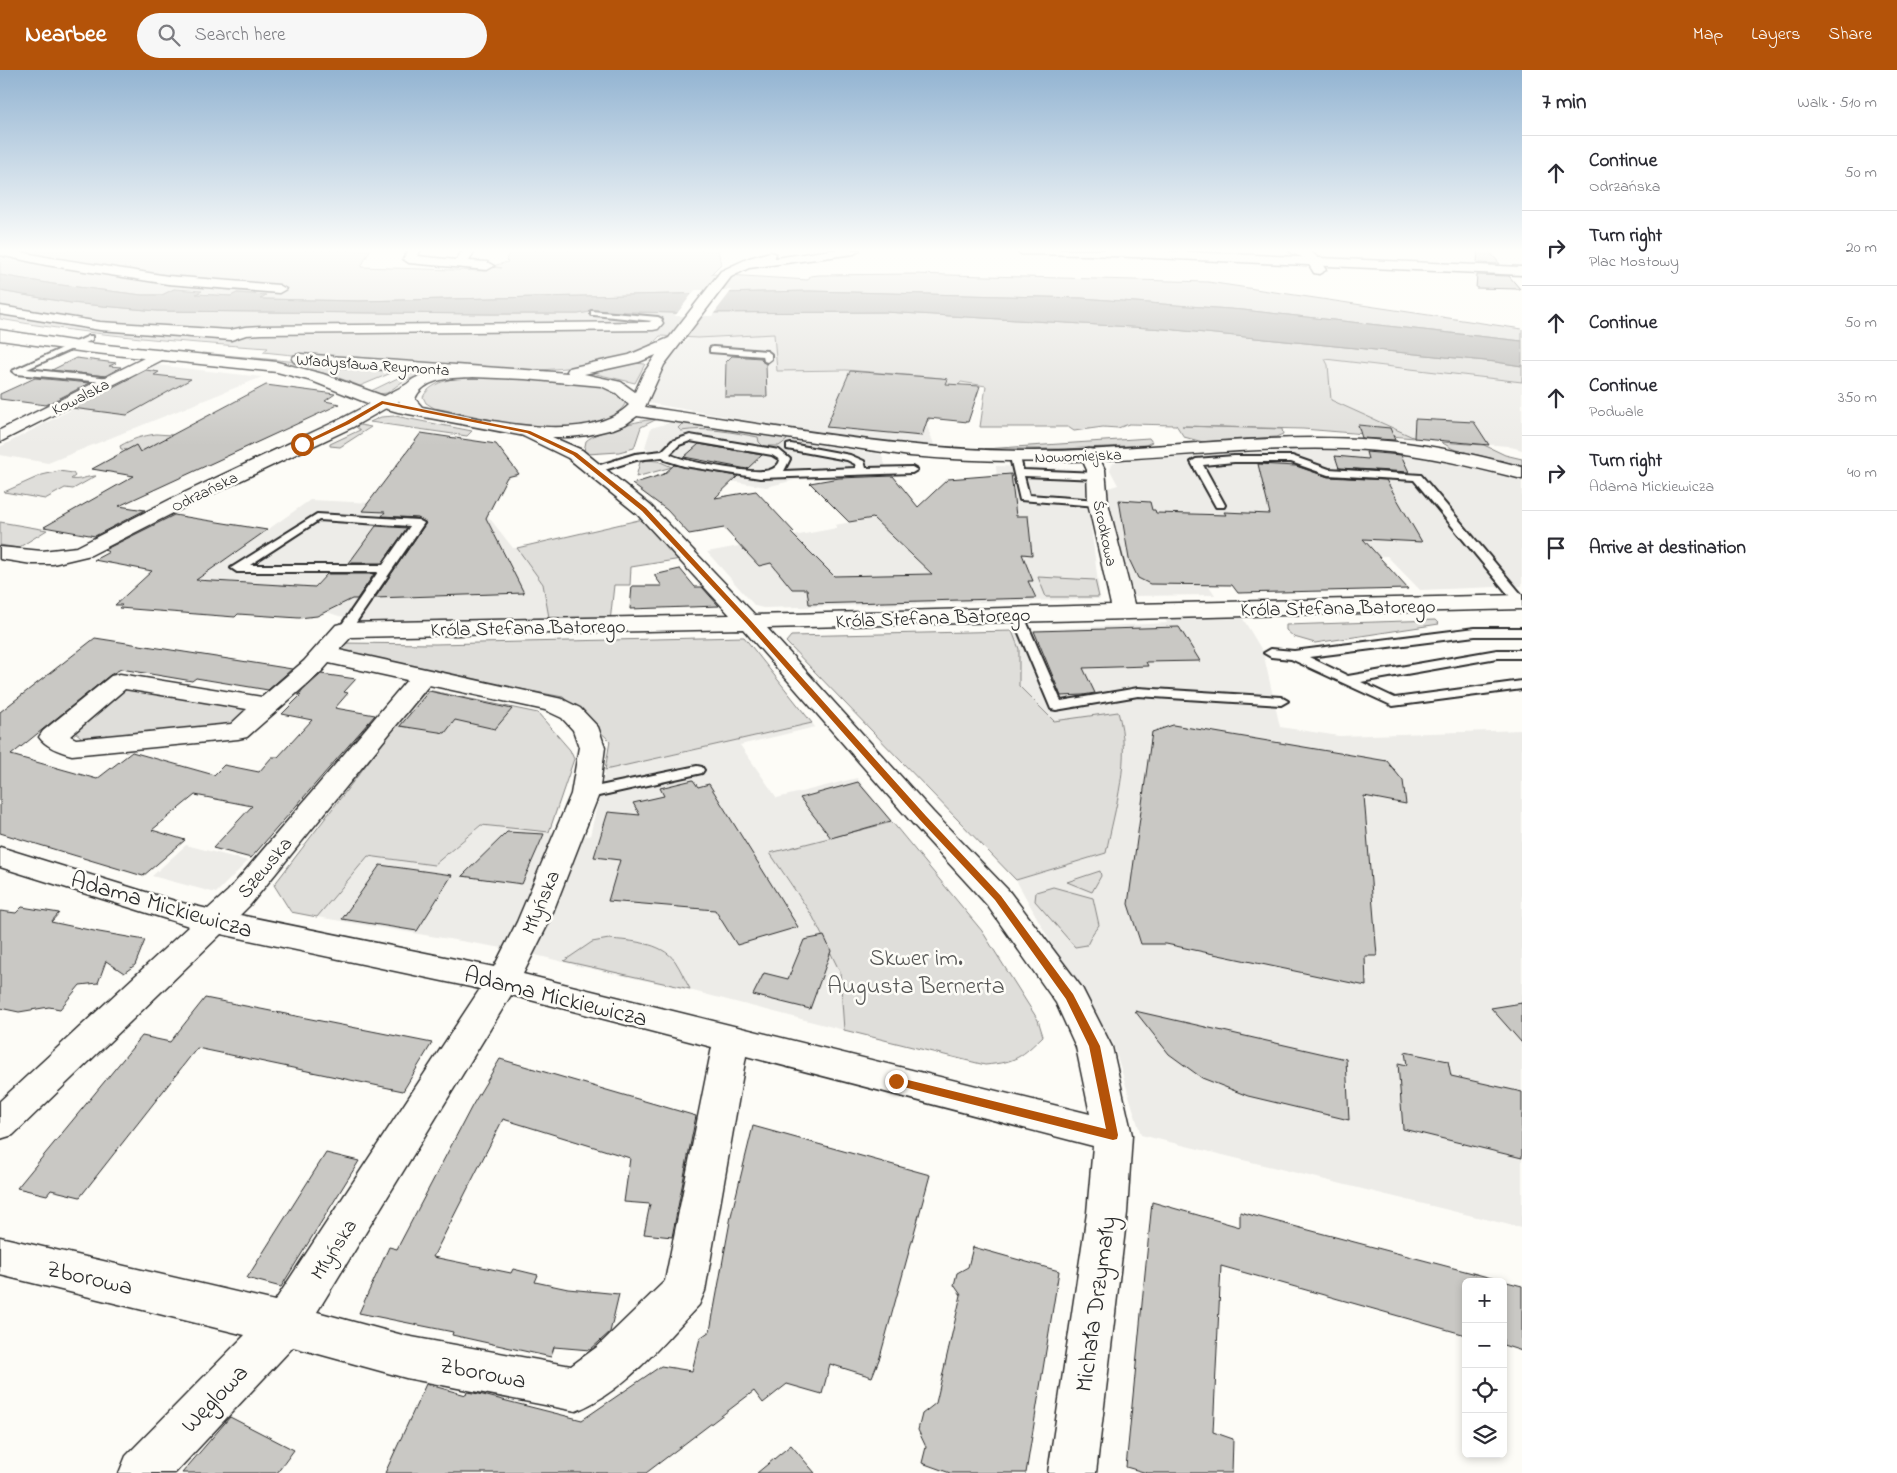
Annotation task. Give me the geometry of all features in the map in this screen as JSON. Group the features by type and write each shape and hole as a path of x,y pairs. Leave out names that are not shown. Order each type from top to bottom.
{"street":[{"path":"34,315 100,326 231,335 245,331 262,330 653,326 656,322"},
{"path":"102,315 238,323 656,322"},
{"path":"529,432 559,433 588,430 614,422 636,408 652,370 693,315"},
{"name":"Władysława Reymonta","path":"0,326 89,338 340,363 478,371"},
{"name":"Władysława Reymonta","path":"0,335 72,346 292,370 324,378 382,402 529,432"},
{"path":"525,374 567,372 607,366 633,359 675,338"},
{"name":"Kowalska","path":"0,437 160,355"},
{"path":"478,371 604,382 624,390 636,408"},
{"name":"Odrzańska","path":"10,554 58,558 84,551 178,503 347,423 413,386 441,376 478,371"},
{"path":"413,386 408,392 406,399 416,410"},
{"name":"Nowomiejska","path":"636,408 795,441 956,455 1017,465 1089,455 1264,445 1356,444 1397,447 1443,454 1522,473"},
{"path":"575,454 579,441 588,430"},
{"name":"Michała Drzymały","path":"529,432 575,454 644,510 749,622 923,818 998,898 1070,997 1094,1046 1113,1135 1107,1213 1072,1473"},
{"name":"Środkowa","path":"1089,455 1098,476 1098,503 1124,611"},
{"name":"Króla Stefana Batorego","path":"344,630 749,622 1522,602"},
{"path":"266,705 120,681 52,737 72,747 238,731 313,666 344,630"},
{"name":"Młyńska","path":"285,1324 503,981 533,922 585,794 592,747 585,727 571,713 553,704 323,654"},
{"name":"Szewska","path":"0,1124 239,898 423,676"},
{"name":"Adama Mickiewicza","path":"0,857 175,912 216,920 250,930 503,981 1113,1135"},
{"name":"Zborowa","path":"0,1256 285,1324 406,1357 576,1389 613,1362 684,1291 731,1039"},
{"name":"Węglowa","path":"143,1473 285,1324"}],"lane":[{"path":"617,315 658,320 656,322"},
{"path":"89,338 16,371 110,381"},
{"path":"713,350 767,354 768,359"},
{"path":"666,454 668,449 679,440 690,438 775,452 785,459 785,464 778,470 760,475"},
{"path":"742,473 761,469 773,458 775,452 795,441 850,458 860,463 861,471"},
{"path":"595,470 636,457 666,454"},
{"path":"666,454 669,458 684,463 760,475 912,470"},
{"path":"1220,505 1196,462 1234,459 1292,459 1328,472 1416,477 1522,602"},
{"path":"1098,476 1017,465 1024,498 1098,503"},
{"path":"344,630 418,523 317,517 237,568 386,569"},
{"path":"1017,614 1056,706 1138,692 1281,701"},
{"path":"1271,653 1294,656 1475,632 1522,632"},
{"path":"1346,680 1497,654 1522,654"},
{"path":"1294,656 1393,702 1522,685"},
{"path":"585,794 697,770"}],"shaded area":[{"path":"942,315 1292,315 1522,341 1522,366 1496,362 1165,329"},
{"path":"775,334 777,371 846,371 942,378 926,423 935,447 827,434 648,403 661,367 690,337"},
{"path":"1324,358 1522,382 1522,450 1507,446 1415,438 1331,400 1328,365"},
{"path":"156,365 262,377 48,463 0,455 0,447"},
{"path":"672,422 881,454 889,474 795,480 766,487 731,481 724,473 661,460 645,447 651,428"},
{"path":"1318,450 1361,451 1426,458 1481,469 1522,481 1522,586 1420,590 1387,556 1189,555 1215,595 1130,596 1101,490 1118,485 1110,470 1112,464 1117,461 1134,459"},
{"path":"996,466 1084,469 1100,599 763,608 755,606 707,552 837,528 835,525 873,518 949,539 998,496"},
{"path":"515,469 520,474 489,480 487,515 513,548 517,548 543,584 550,623 346,626 353,618 327,612 329,610 324,608 352,576 326,574 314,587 224,581 203,582 204,579 198,581 144,578 150,570 179,552 226,559 310,500 416,505 494,473"},
{"path":"1239,612 1263,652 1280,727 1339,736 1522,730 1522,1228 1141,1135 1113,1043 1055,950 1016,880 1106,853 1118,712 1054,722 1018,686 1019,649 1012,631 1167,623 1164,617"},
{"path":"812,723 815,727 740,745 777,798 857,778 892,822 770,853 823,933 836,958 847,999 844,1030 689,990 520,951 317,917 367,856 434,865 482,825 590,836 605,770"},
{"path":"186,845 248,861 216,893 152,876"}],"green space":[{"path":"0,315 942,315 1165,329 1496,362 1522,366 1522,382 1325,359 1328,365 1331,400 1415,438 1303,429 1182,426 1282,429 1283,434 1276,437 1203,442 1184,437 1176,425 1129,424 1118,428 1103,427 1074,431 1068,427 980,427 986,386 961,382 926,423 942,378 846,370 777,371 774,334 698,338 660,336 640,351 596,364 531,370 263,352 268,348 134,337 33,325 0,319"},
{"path":"1292,315 1432,315 1522,329 1522,341"},
{"path":"202,353 396,371 360,386 301,368 260,361 199,355"},
{"path":"635,363 645,364 635,383 592,373"},
{"path":"410,372 426,373 402,382 387,393 379,394 371,391"},
{"path":"476,376 586,381 611,388 625,401 625,404 619,411 599,422 573,427 540,428 434,408 426,403 423,397 427,391 439,383"},
{"path":"395,416 472,431 467,436 370,422 381,417"},
{"path":"657,419 641,427 634,448 619,452 587,454 584,451 586,441 609,429 640,421"},
{"path":"683,423 786,438 787,440 779,446 763,446 759,442 758,437 748,435 710,430 681,431 678,428"},
{"path":"360,425 371,427 340,447 330,446 330,444 360,430 356,427"},
{"path":"156,434 191,439 159,456 121,449 120,446 129,441"},
{"path":"1149,438 1152,442 1146,445 1064,449 985,449"},
{"path":"1441,442 1484,445 1505,455 1522,459 1522,466 1453,449"},
{"path":"646,460 658,461 672,467 636,477 640,462"},
{"path":"59,471 73,473 75,476 71,479 96,476 73,489 65,488 45,499 4,492 42,475"},
{"path":"643,519 681,559 631,567 630,585 614,585 610,622 550,623 543,584 517,548"},
{"path":"0,522 47,530 18,548 0,545"},
{"path":"1038,577 1095,580 1099,597 1046,597"},
{"path":"1435,620 1439,624 1315,643 1294,637 1286,630 1286,625"},
{"path":"1012,631 1019,649 1019,686 1054,721 1118,712 1122,729 1123,747 1121,782 1106,853 1016,880 786,642 791,636"},
{"path":"744,637 812,723 605,770 610,741 563,697 332,654 340,643 435,644"},
{"path":"130,687 244,708 247,713 238,722 212,728 97,739 82,738 74,731 118,692"},
{"path":"427,690 538,713 570,750 574,759 549,832 481,825 434,865 368,856 317,917 291,912 274,885 395,727"},
{"name":"Skwer im. Augusta Bernerta","path":"892,822 982,931 1038,1020 1043,1036 1018,1057 1004,1062 985,1065 844,1030 840,972 813,917 770,853"},
{"path":"1100,871 1101,876 1092,892 1067,882"},
{"path":"1053,887 1093,898 1099,925 1087,945 1075,947 1035,901 1036,892"},
{"path":"609,939 645,944 662,950 675,961 690,989 564,961 592,942"}],"pier":[{"path":"675,315 712,315 712,316"}],"building":[{"path":"732,356 761,358 766,364 767,397 725,397 726,362"},
{"path":"76,358 116,363 109,366 121,367 105,376 52,370"},
{"path":"146,370 159,372 154,375 191,379 127,415 72,408"},
{"path":"850,371 941,378 948,379 946,384 980,386 968,422 928,418 922,436 826,427"},
{"path":"35,378 90,383 46,405 0,399 0,394"},
{"path":"266,385 335,394 325,401 340,404 119,506 145,510 95,536 44,527 134,476 92,469 136,445 140,452"},
{"path":"1415,419 1474,422 1489,445 1414,438"},
{"path":"1358,425 1390,428 1395,440 1362,438"},
{"path":"421,433 496,444 519,474 507,477 486,518 524,593 375,598 426,523 418,518 382,516 385,512 362,511"},
{"path":"699,444 762,455 747,469 684,457"},
{"path":"1366,452 1401,455 1409,472 1339,468 1335,456 1368,459"},
{"path":"1258,464 1296,466 1328,477 1386,480 1422,542 1363,539 1408,589 1238,593 1232,585 1150,584 1138,578 1129,559 1119,500 1150,502 1152,510 1155,510 1156,513 1226,515 1224,512 1270,514"},
{"path":"674,465 738,476 715,498 756,491 794,532 791,533 834,576 932,574 873,518 849,522 810,483 839,478 893,476 918,507 948,479 1011,474 1016,516 1028,516 1032,555 1022,554 1033,581 1028,581 1036,598 809,604 807,589 792,589 771,563 759,566 724,528 689,534 667,510 632,484 664,474"},
{"path":"174,515 267,530 196,580 315,587 327,574 374,574 357,599 352,599 317,616 299,618 238,614 235,617 119,608 122,605 115,605 152,571 94,560 109,552 104,550"},
{"path":"376,526 407,528 382,563 349,563"},
{"path":"680,569 695,587 702,587 719,606 630,609 632,586 662,586 654,575"},
{"path":"1179,627 1200,661 1146,662 1148,666 1083,668 1095,693 1061,696 1034,631"},
{"path":"95,638 292,669 268,690 196,678 192,681 121,669 110,675 11,755 97,779 132,752 214,775 224,765 259,772 272,757 278,757 312,720 282,714 301,695 298,695 321,674 356,679 344,692 348,693 335,708 375,715 251,858 213,848 252,806 195,795 152,830 185,840 143,876 0,833 0,712"},
{"path":"429,691 512,709 495,729 455,720 445,733 400,726"},
{"path":"1173,725 1387,761 1403,781 1406,804 1364,796 1377,956 1365,956 1366,986 1166,944 1141,944 1128,904 1152,732"},
{"path":"693,780 698,787 709,784 798,927 737,945 715,910 608,901 620,860 594,857 608,812 640,815 633,803 664,796 660,788"},
{"path":"858,782 891,821 831,838 800,798"},
{"path":"507,832 544,834 522,884 462,876"},
{"path":"380,865 452,875 417,931 342,919"},
{"path":"22,907 59,913 51,922 145,940 135,965 124,973 106,961 98,983 80,985 60,1009 49,1007 19,1012 0,1008 0,911 16,913"},
{"path":"824,936 831,951 810,1009 753,995 764,973 788,979 804,940"},
{"path":"205,998 432,1043 403,1091 197,1048 80,1197 51,1190 47,1195 17,1188 142,1036 170,1042"},
{"path":"1522,1003 1522,1043 1491,1008"},
{"path":"1135,1011 1346,1059 1349,1120 1248,1096 1202,1078 1169,1054"},
{"path":"1405,1052 1448,1061 1451,1076 1522,1092 1522,1158 1403,1129 1398,1063 1407,1065"},
{"path":"500,1059 696,1116 672,1237 644,1234 650,1204 624,1202 630,1158 503,1119 433,1257 511,1273 513,1269 538,1275 535,1282 568,1289 619,1294 610,1332 590,1350 554,1347 551,1357 452,1335 453,1332 359,1313 389,1247 397,1249 472,1106"},
{"path":"753,1126 930,1175 880,1357 872,1377 830,1364 822,1394 787,1384 763,1403 754,1391 646,1473 385,1473 426,1384 466,1395 467,1392 479,1394 582,1420 661,1366 692,1371 700,1338 710,1331 731,1216"},
{"path":"326,1153 359,1161 281,1287 247,1278"},
{"path":"1152,1202 1240,1227 1240,1212 1492,1278 1462,1278 1462,1334 1221,1266 1213,1432 1233,1439 1232,1473 1147,1473 1126,1467"},
{"path":"973,1247 1059,1271 1026,1473 950,1473 922,1463 926,1447 918,1430 922,1414 936,1403 961,1295 954,1285 957,1273 968,1267"},
{"path":"1507,1282 1522,1286 1522,1351 1507,1346"},
{"path":"230,1417 294,1450 277,1473 182,1473"},
{"path":"791,1445 815,1473 757,1473"}],"route":[{"path":"302,444 347,423 382,402 529,432 575,454 623,492 644,510 684,551 923,818 998,898 1070,997 1094,1046 1113,1135 896,1081"}]}
